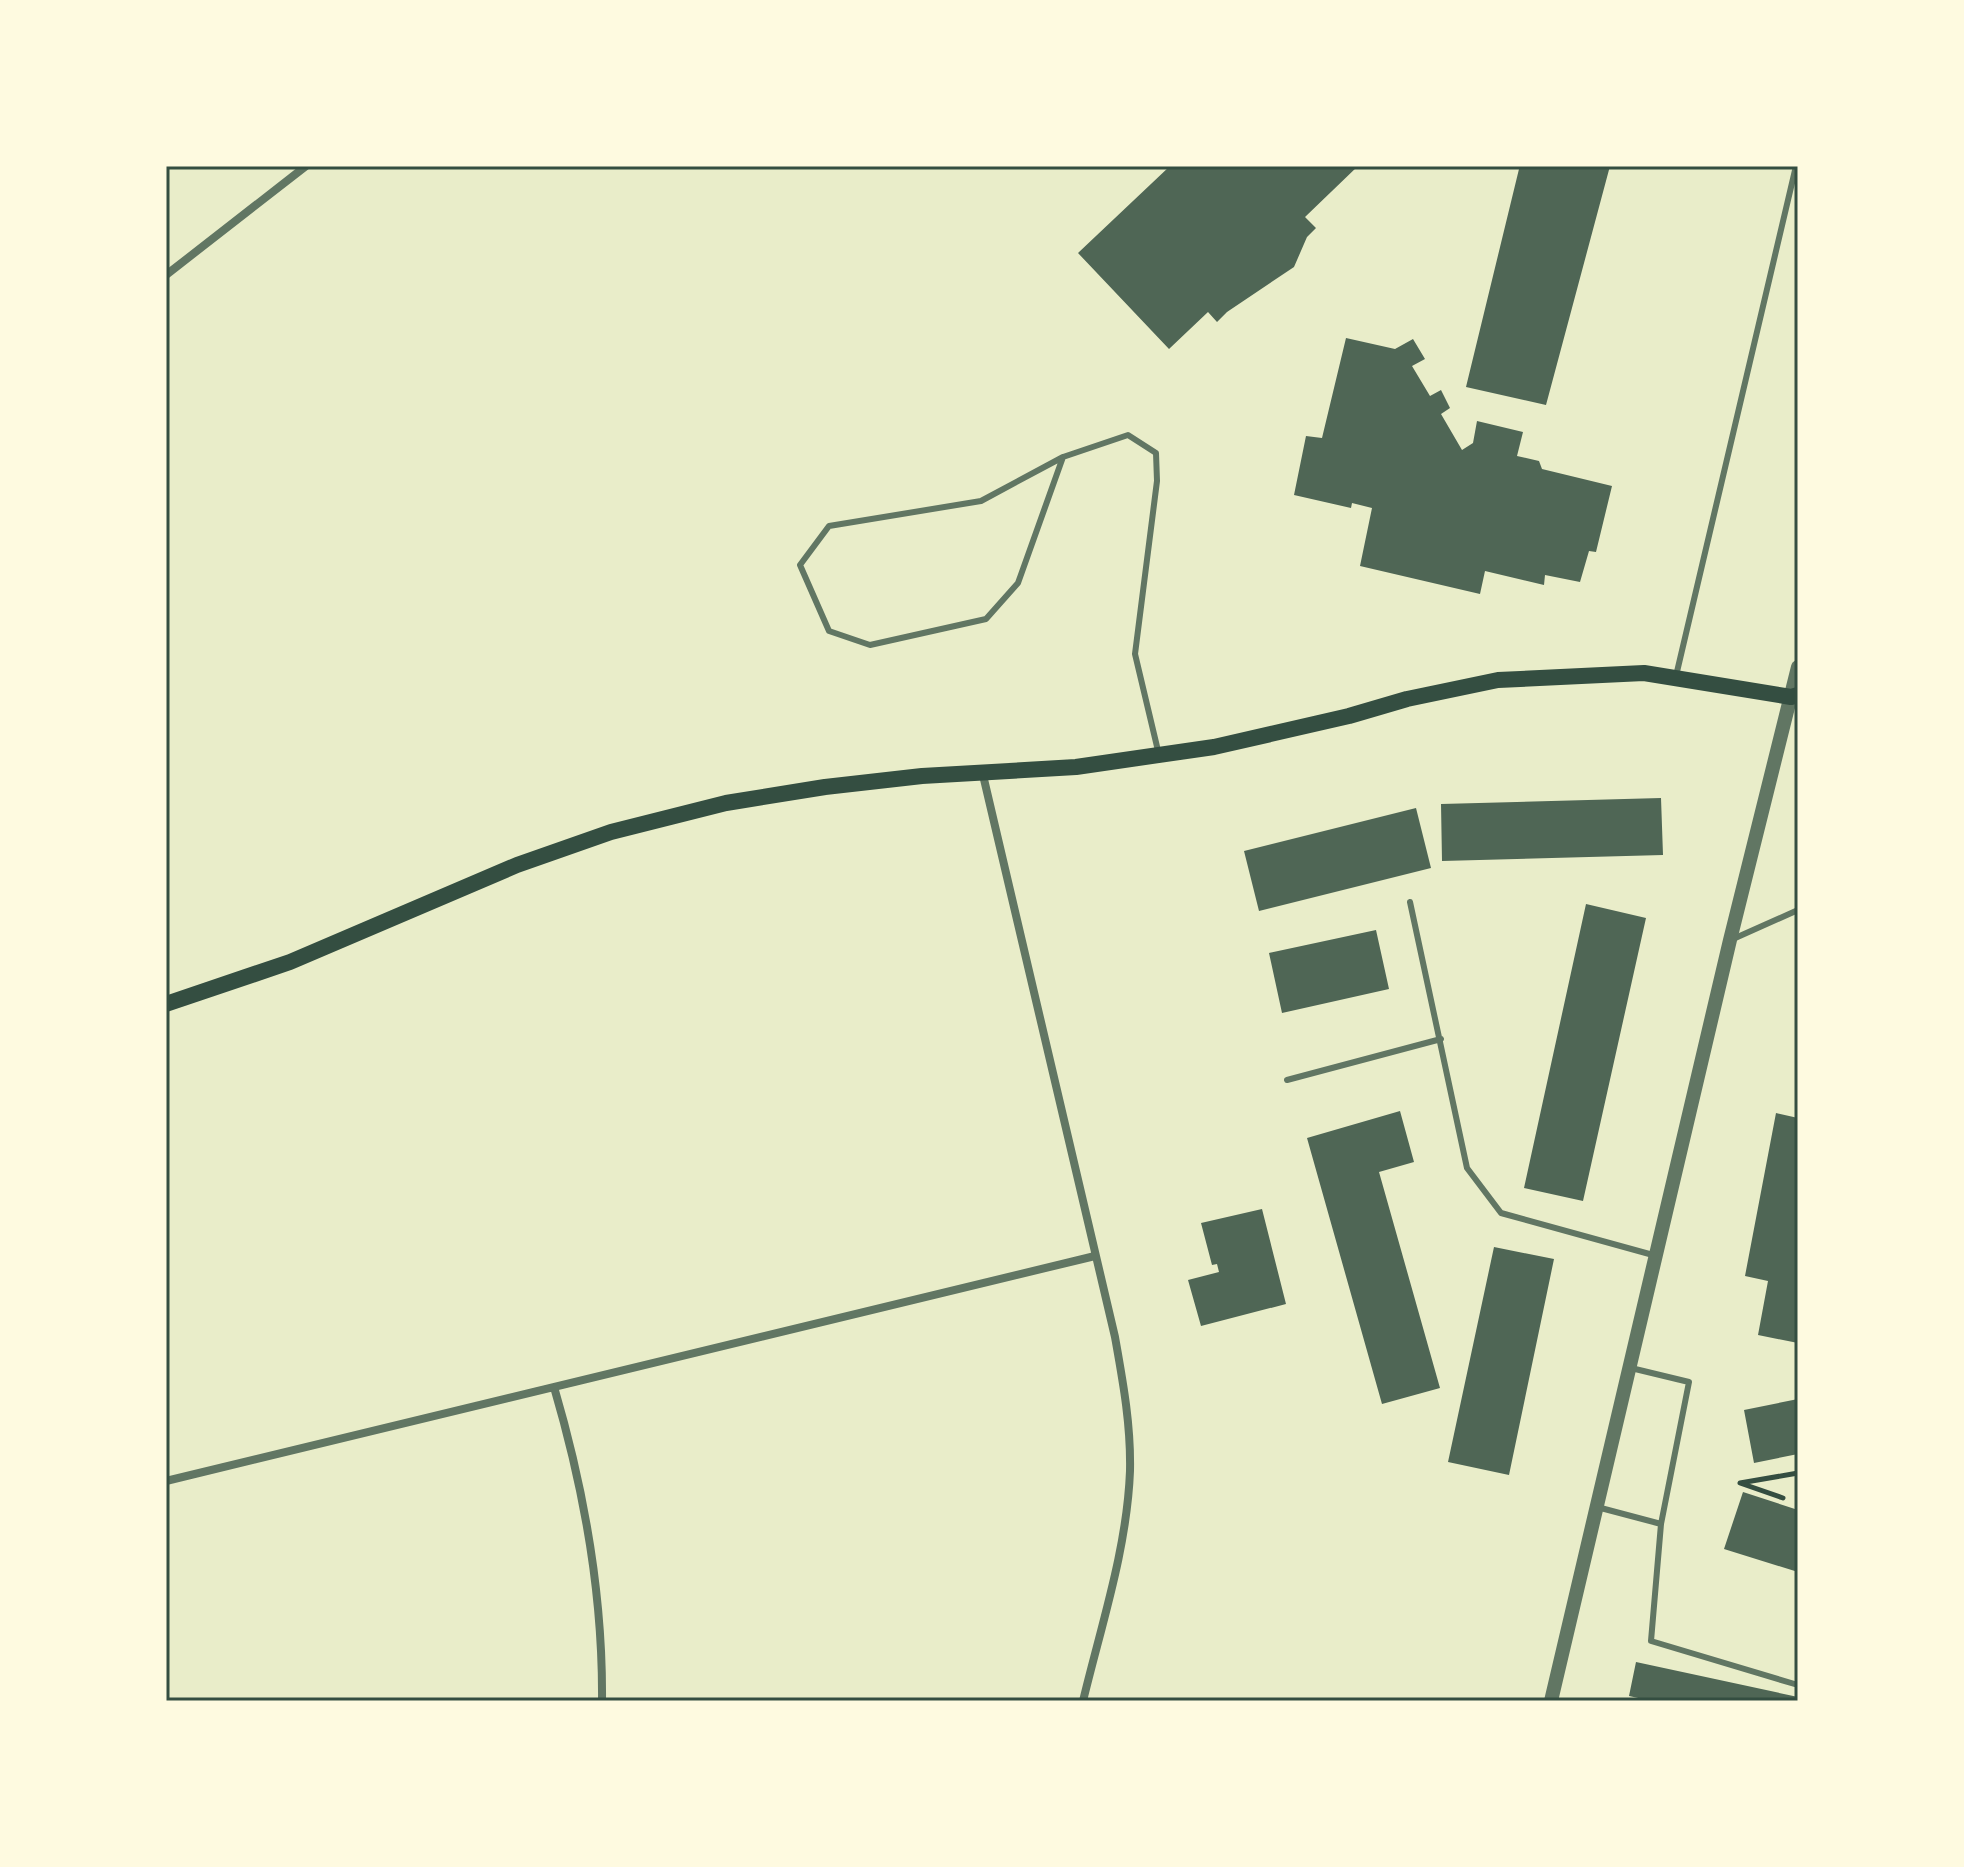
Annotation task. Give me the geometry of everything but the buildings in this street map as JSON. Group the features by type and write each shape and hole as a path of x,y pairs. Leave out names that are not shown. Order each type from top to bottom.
{"main road":[{"path":"166,1004 290,962 517,865 611,832 726,803 810,789 922,776 983,775 1076,767 1214,747 1349,716 1407,699 1498,680 1644,673 1796,699"}],"street":[{"path":"166,275 306,166"},
{"path":"1551,1701 1730,940 1796,699 1798,667"},
{"path":"983,775 1115,1337 1128,1410 1130,1472 1123,1536 1083,1701"},
{"path":"166,1481 1095,1256"},
{"path":"554,1387 573,1450 592,1546 603,1661 602,1701"}],"lane":[{"path":"1675,678 1796,166"},
{"path":"1063,457 1018,583 986,619 870,645 829,631 800,565 829,526 981,501 1063,457 1128,435 1156,453 1157,481 1135,654 1159,755"},
{"path":"1410,902 1467,1168 1501,1213 1657,1256"},
{"path":"1730,940 1798,910"},
{"path":"1287,1080 1441,1039"},
{"path":"1631,1368 1689,1382 1661,1524 1651,1641 1798,1685"},
{"path":"1597,1507 1661,1524"}],"path":[{"path":"1783,1498 1740,1483 1798,1473"}]}
